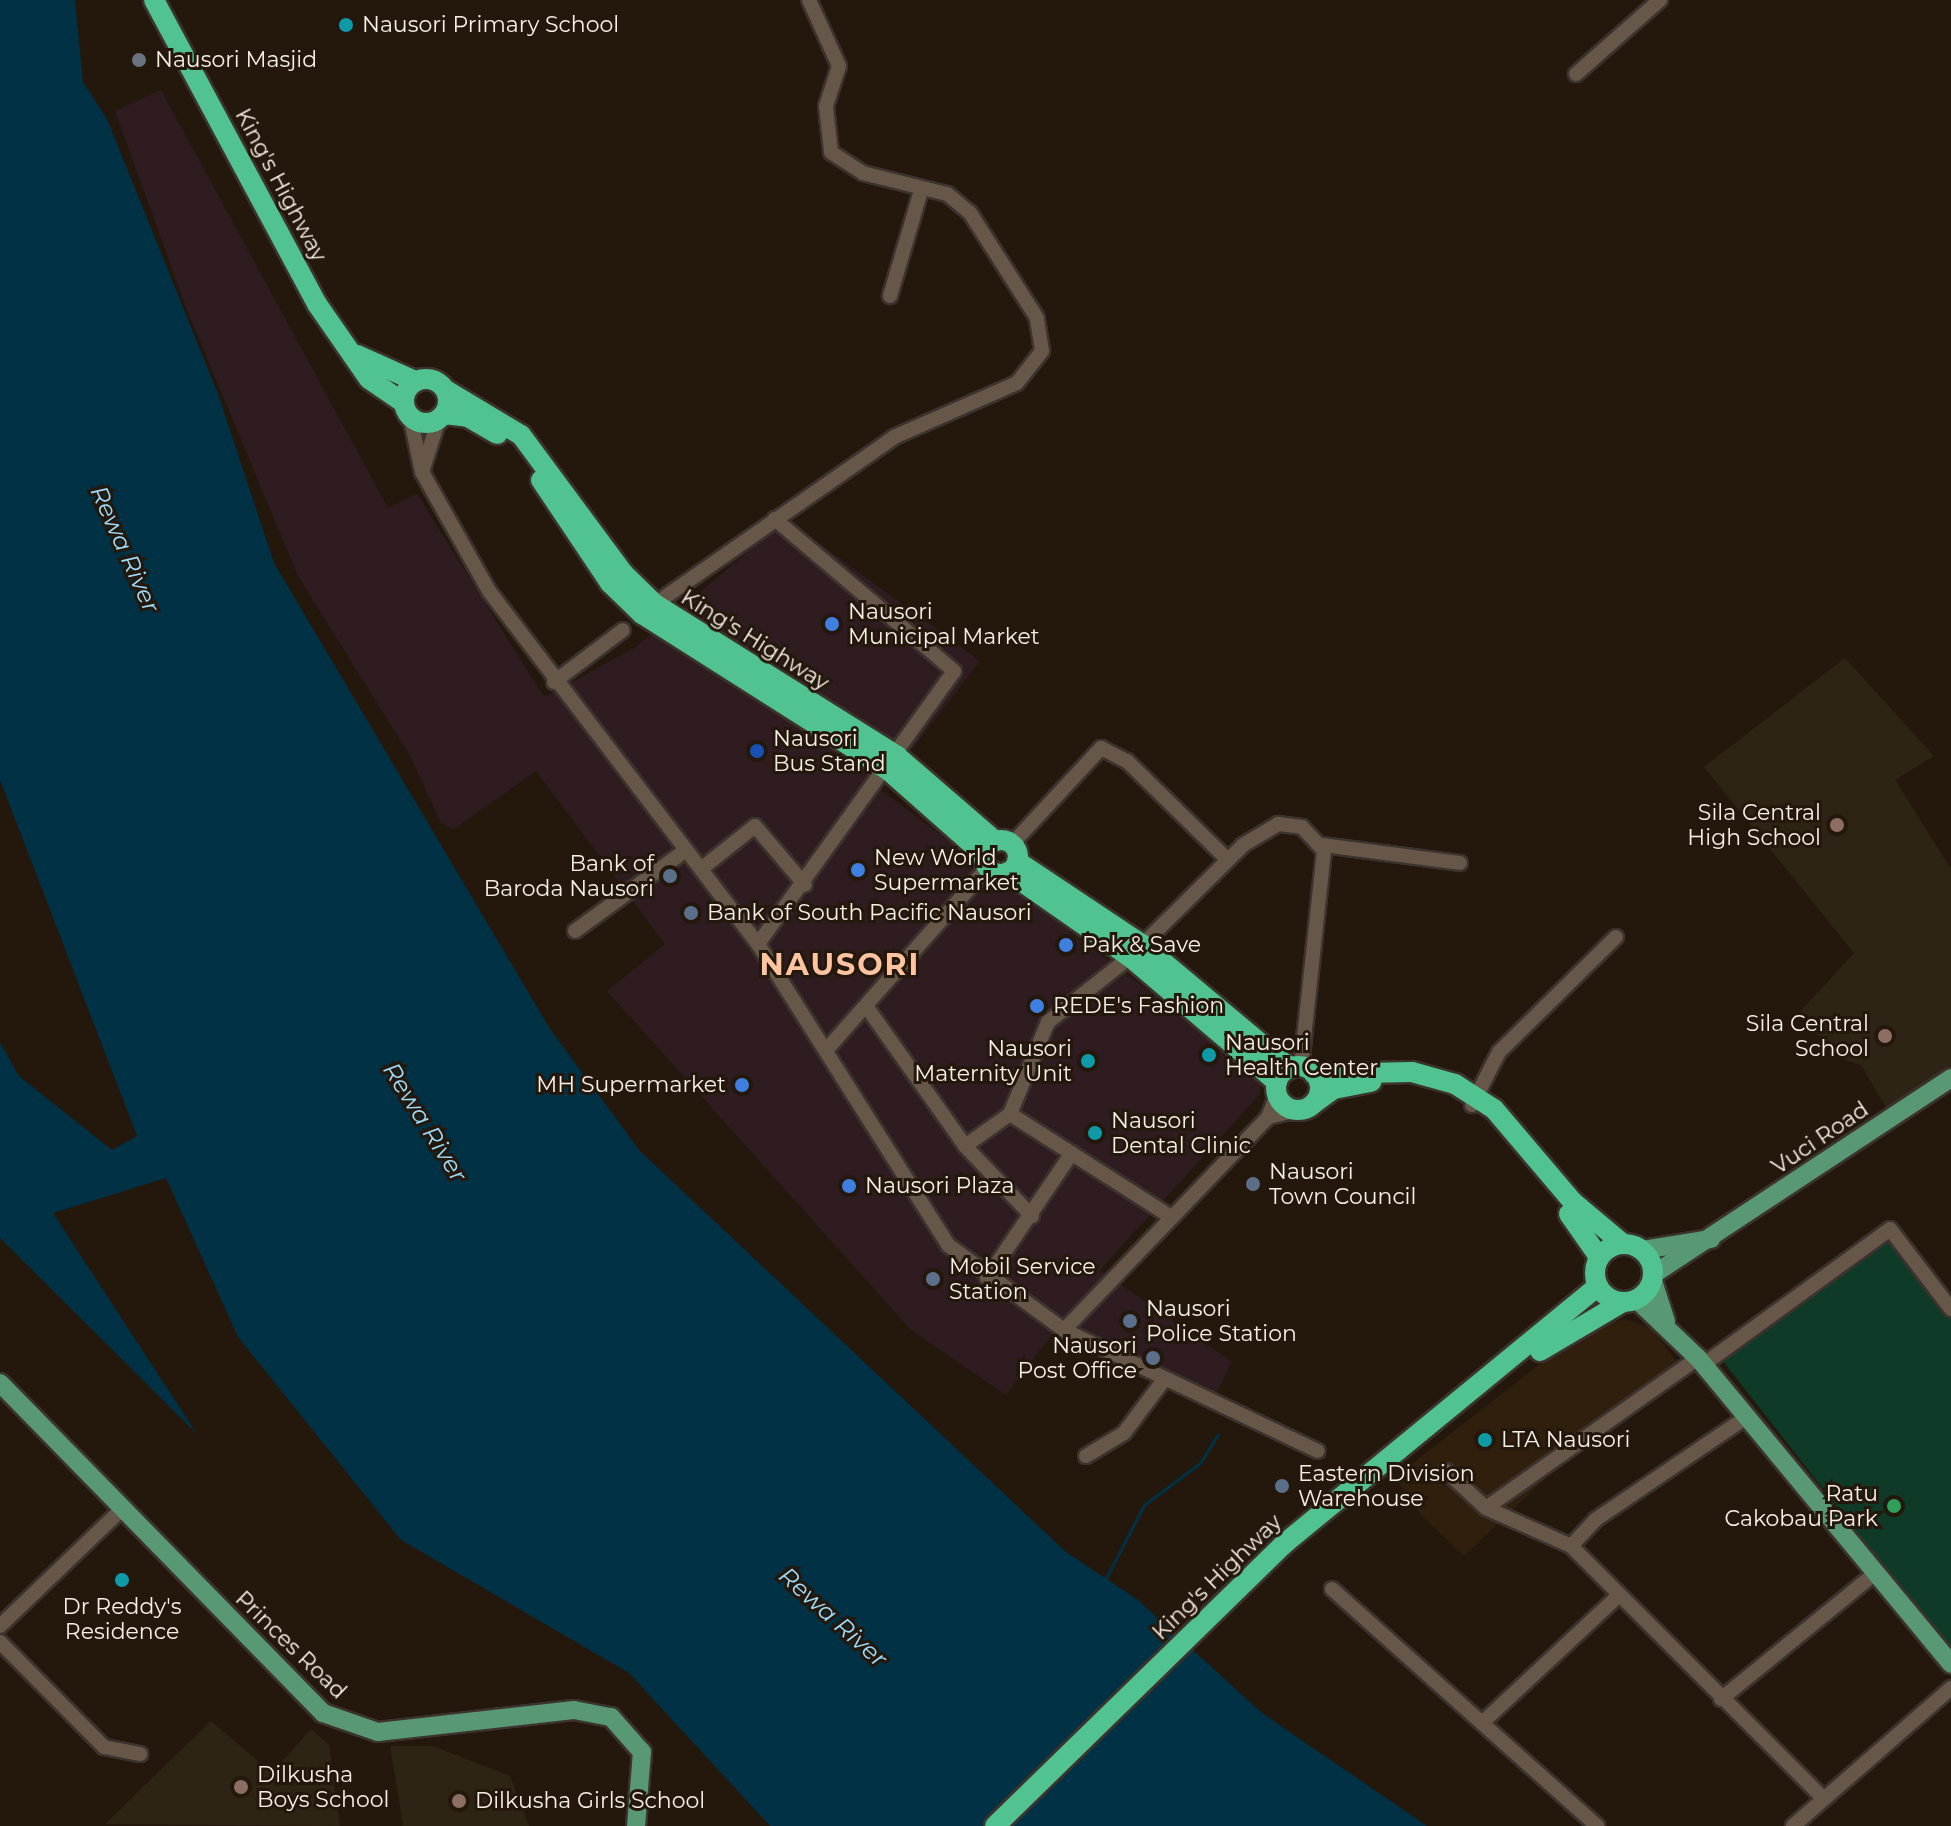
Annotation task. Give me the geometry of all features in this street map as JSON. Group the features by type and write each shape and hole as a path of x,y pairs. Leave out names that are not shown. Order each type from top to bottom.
{"highway":[{"name":"King's Highway","path":"154,0 347,348 383,393 407,410 490,427 519,451 610,583 642,614 892,763"},
{"path":"347,348 415,381 407,410"},
{"name":"King's Highway","path":"415,381 435,380 446,390 521,435 623,573 655,604 892,763 1001,857 1136,951 1292,1077 1306,1107"},
{"path":"441,417 446,390"},
{"path":"1292,1077 1429,1074 1474,1101 1605,1235 1643,1250 1654,1277 1630,1301 1598,1286 1599,1257 1507,1137 1474,1101 1429,1086 1371,1082 1334,1089 1306,1107"},
{"path":"1292,1077 1320,1089 1306,1107"},
{"path":"1599,1257 1622,1243"},
{"name":"King's Highway","path":"995,1826 1360,1477 1598,1286"},
{"name":"King's Highway","path":"1011,1826 1231,1603 1483,1390 1630,1301"}],"main road":[{"name":"Vuci Road","path":"1654,1277 1717,1238 1951,1078"},
{"name":"Vuci Road","path":"1643,1250 1717,1238"},
{"path":"1654,1277 1666,1321"},
{"path":"1630,1301 1666,1321 1951,1664"},
{"name":"Princes Road","path":"0,1383 300,1693 345,1726 378,1732 574,1710 611,1717 642,1752 636,1826"}],"street":[{"path":"655,604 894,437 1000,393 1038,362 1037,318 970,213 947,194 921,191 863,173 831,152 826,106 839,66 809,0"},
{"path":"1576,74 1660,0"},
{"path":"890,296 921,191"},
{"path":"407,410 422,472 489,591 554,682 758,944 828,1048 948,1245 987,1278 1064,1330 1163,1381 1318,1451"},
{"path":"422,472 441,417"},
{"path":"758,944 805,885 954,678 951,665 775,519"},
{"path":"554,682 623,630"},
{"path":"828,1048 1101,748 1127,761 1228,860"},
{"path":"965,1146 1010,1114 1048,1022 1136,951 1228,860 1265,829 1290,824 1323,845 1460,863"},
{"path":"701,869 755,826 805,885"},
{"path":"1064,1330 1268,1117 1292,1077 1323,845"},
{"path":"575,931 686,850"},
{"path":"1474,1101 1499,1052 1616,937"},
{"path":"866,1006 965,1146 1032,1216"},
{"path":"1268,1117 1306,1107"},
{"path":"1010,1114 1171,1217"},
{"path":"987,1278 1072,1153"},
{"path":"1486,1508 1890,1229 1951,1309"},
{"path":"1086,1456 1132,1425 1163,1381"},
{"path":"1571,1546 1595,1520 1745,1418"},
{"path":"1446,1471 1486,1508 1571,1546 1616,1598 1820,1795"},
{"path":"0,1626 122,1509"},
{"path":"1721,1699 1874,1574"},
{"path":"1332,1589 1597,1826"},
{"path":"1482,1723 1616,1598"},
{"path":"0,1642 104,1747 140,1754"},
{"path":"1793,1826 1820,1795 1951,1688"}],"shaded area":[{"path":"161,90 388,508 417,494 544,697 636,647 786,519 980,661 881,790 1260,1074 1260,1094 1100,1270 1232,1362 1213,1400 1063,1320 1006,1395 911,1330 607,991 665,944 536,771 454,829 441,823 410,756 298,576 187,310 115,111"},
{"name":"Sila Central High School","path":"1845,658 1934,756 1895,780 1951,869 1951,1066 1888,1111 1861,1065 1839,1058 1798,1014 1854,953 1704,767"},
{"path":"1624,1319 1651,1328 1684,1371 1566,1459 1464,1556 1420,1514 1395,1477 1580,1333"},
{"name":"Dilkusha Boys School","path":"211,1721 272,1773 311,1729 329,1745 340,1826 105,1824"},
{"name":"Dilkusha Girls School","path":"390,1746 433,1746 510,1776 529,1826 403,1826"}],"green space":[{"name":"Ratu Cakobau Park","path":"1886,1232 1951,1314 1951,1652 1722,1360"}],"water":[{"name":"Rewa River","path":"0,0 75,0 83,82 107,119 218,394 274,563 550,1029 640,1151 1066,1552 1138,1600 1262,1713 1427,1826 770,1826 629,1673 401,1540 238,1337 166,1178 53,1213 197,1434 0,1238 0,1042 19,1076 112,1150 137,1136 0,780"}],"waterway":[{"path":"1106,1578 1144,1505 1200,1463 1218,1434"}],"place":[{"name":"Nausori Primary School","path":"346,25"},
{"name":"Nausori Masjid","path":"139,60"},
{"name":"Nausori Municipal Market","path":"832,624"},
{"name":"Nausori Bus Stand","path":"757,751"},
{"name":"Sila Central High School","path":"1837,825"},
{"name":"New World Supermarket","path":"858,870"},
{"name":"Bank of Baroda Nausori","path":"670,876"},
{"name":"Bank of South Pacific Nausori","path":"691,913"},
{"name":"Pak & Save","path":"1066,945"},
{"name":"REDE's Fashion","path":"1037,1006"},
{"name":"Sila Central School","path":"1885,1036"},
{"name":"Nausori Health Center","path":"1209,1055"},
{"name":"Nausori Maternity Unit","path":"1088,1061"},
{"name":"MH Supermarket","path":"742,1085"},
{"name":"Nausori Dental Clinic","path":"1095,1133"},
{"name":"Nausori Town Council","path":"1253,1184"},
{"name":"Nausori Plaza","path":"849,1186"},
{"name":"Mobil Service Station","path":"933,1279"},
{"name":"Nausori Police Station","path":"1130,1321"},
{"name":"Nausori Post Office","path":"1153,1358"},
{"name":"LTA Nausori","path":"1485,1440"},
{"name":"Eastern Division Warehouse","path":"1282,1486"},
{"name":"Ratu Cakobau Park","path":"1894,1506"},
{"name":"Dr Reddy's Residence","path":"122,1580"},
{"name":"Dilkusha Boys School","path":"241,1787"},
{"name":"Dilkusha Girls School","path":"459,1801"}],"district":[{"name":"NAUSORI","path":"840,965"}]}
